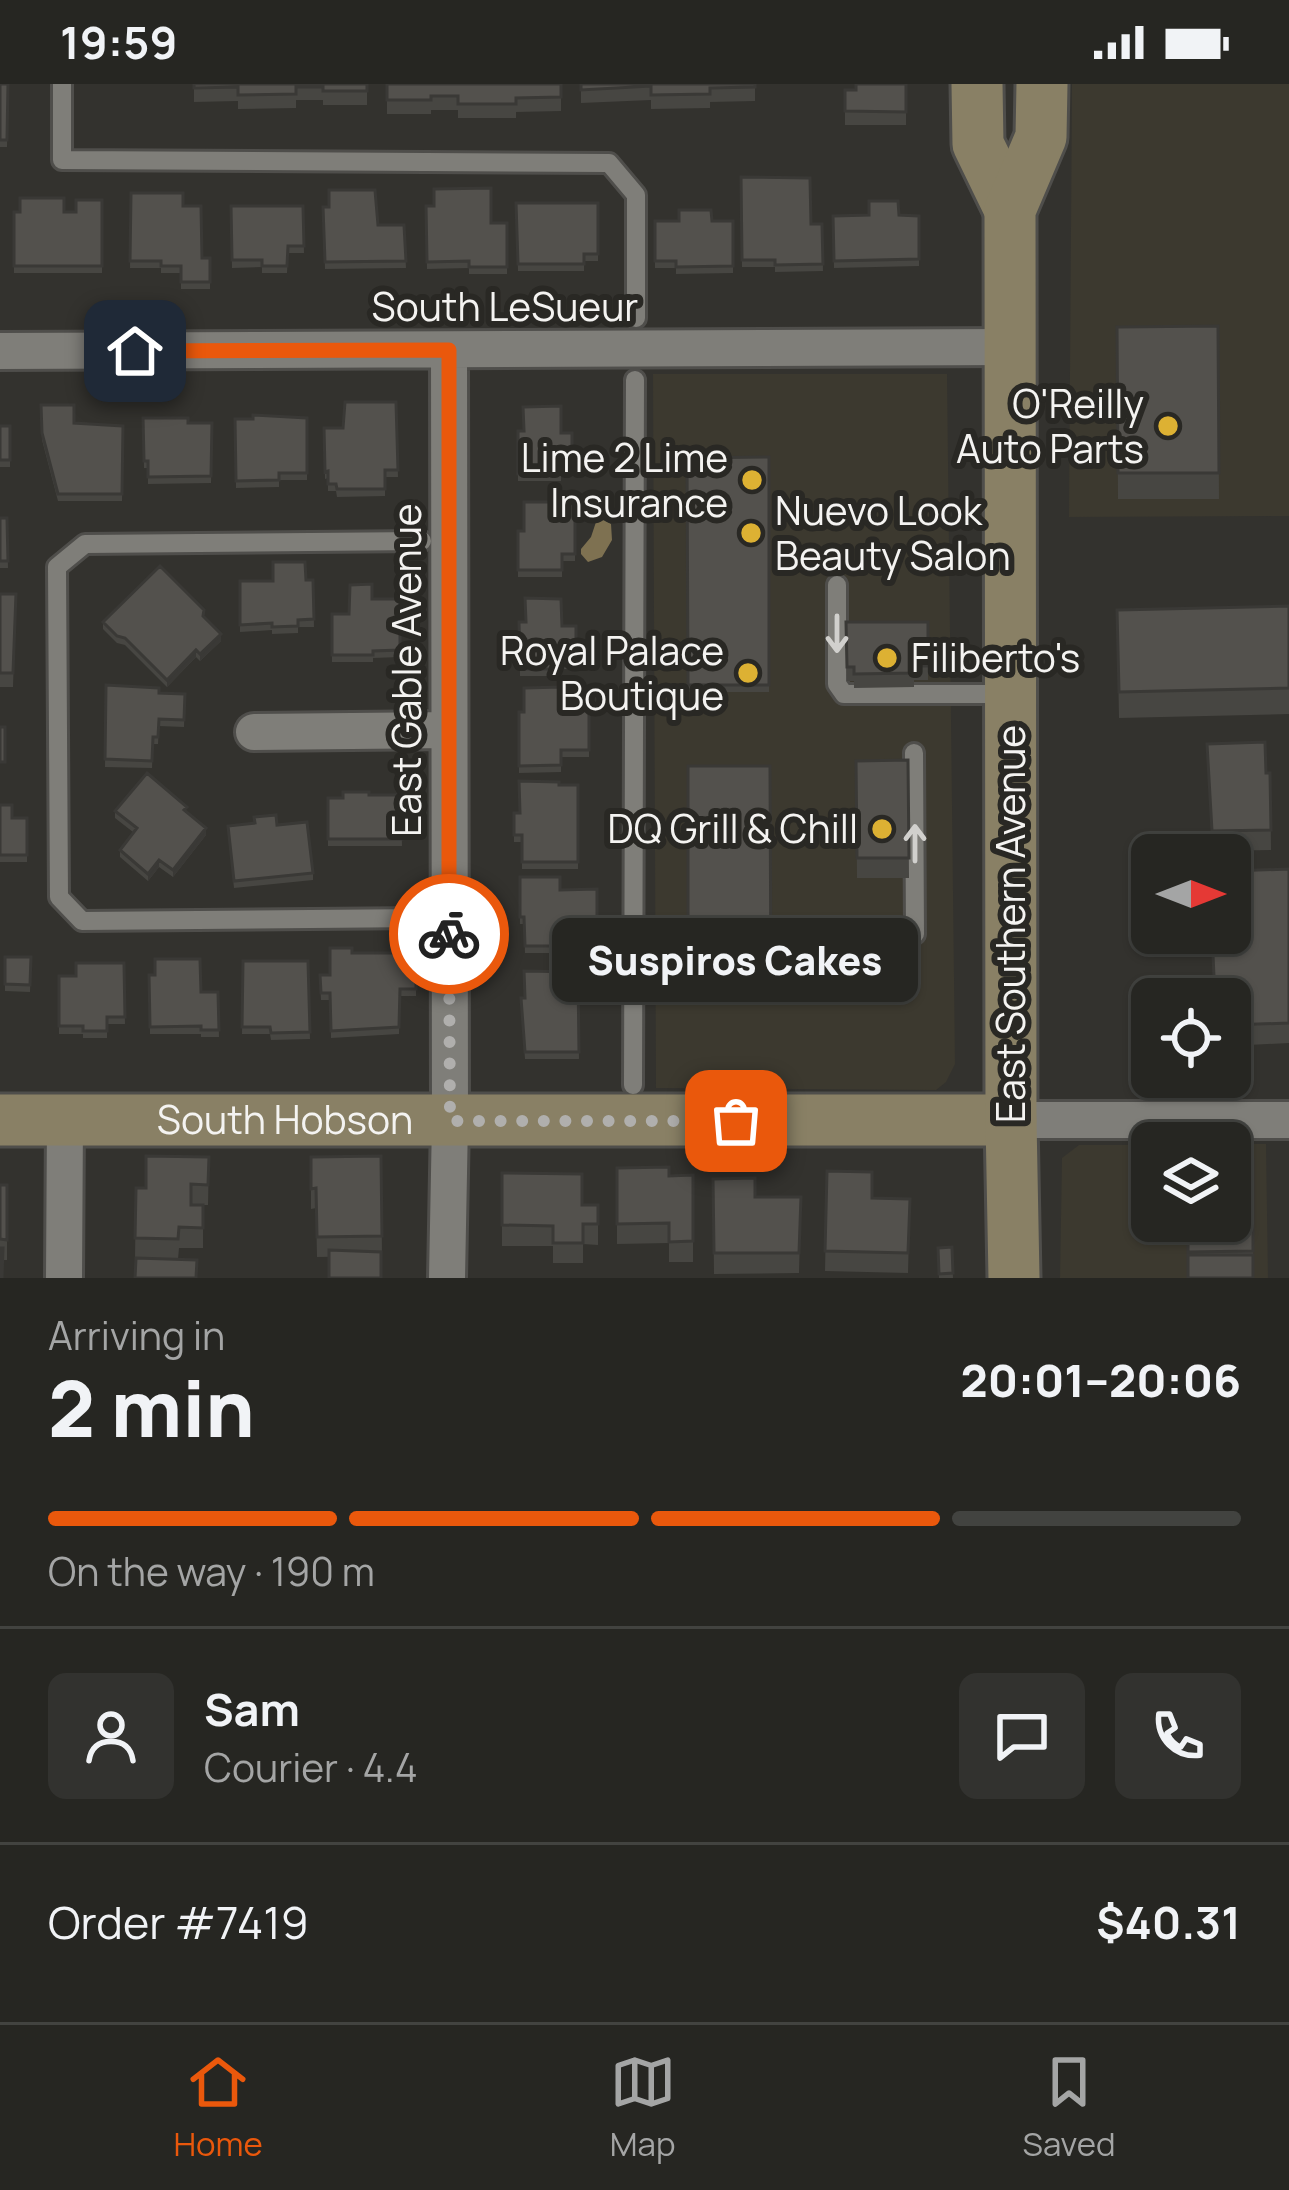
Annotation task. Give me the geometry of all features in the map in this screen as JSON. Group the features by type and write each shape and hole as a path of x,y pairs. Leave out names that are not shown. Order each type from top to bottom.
{"main road":[{"name":"East Southern Avenue","path":"977,84 978,144 1010,210"},
{"name":"East Southern Avenue","path":"1014,1278 1010,210 1041,137 1042,84"},
{"name":"South Hobson","path":"0,1120 1011,1120"}],"street":[{"name":"South LeSueur","path":"0,351 1011,346"},
{"name":"East Gable Avenue","path":"447,1278 449,350"},
{"path":"254,732 449,730"},
{"path":"64,1120 64,1278"},
{"name":"South Hobson","path":"1011,1120 1289,1120"}],"lane":[{"path":"62,84 62,160 609,164 636,195 636,318"},
{"path":"633,1085 635,380"},
{"path":"422,542 85,544 57,567 59,897 82,921 424,918"},
{"path":"836,585 837,684 844,694 1012,694"},
{"path":"914,753 915,934"}],"shaded area":[{"path":"1072,84 1289,84 1289,516 1069,517"},
{"path":"653,374 947,374 955,1064 936,1090 656,1088"},
{"path":"601,519 611,524 612,540 602,557 588,562 581,549"},
{"path":"1251,1144 1266,1144 1268,1278 1060,1278 1062,1158 1079,1145 1131,1145 1131,1242 1251,1242"}],"building":[{"path":"0,84 8,84 7,140 0,140"},
{"path":"194,84 367,84 367,91 296,87 296,94 238,95 238,87 194,88"},
{"path":"387,84 561,84 561,97 516,98 516,104 458,104 458,96 387,100"},
{"path":"581,84 755,87 651,95 651,86 581,90"},
{"path":"856,84 906,84 906,112 845,111 845,90 856,90"},
{"path":"741,177 810,178 811,224 822,224 823,264 742,260"},
{"path":"491,188 491,223 507,223 507,267 469,267 469,261 427,262 426,206 434,206 434,189"},
{"path":"329,190 375,190 378,225 404,225 406,261 325,262 323,207 329,207"},
{"path":"131,193 183,193 183,206 201,206 202,258 210,258 210,282 181,282 181,266 130,261"},
{"path":"20,198 64,198 64,212 76,212 76,200 102,200 102,266 14,266 14,212 20,212"},
{"path":"869,201 898,201 899,215 919,216 919,259 834,261 833,216 869,215"},
{"path":"516,203 598,203 598,254 584,254 584,264 518,264"},
{"path":"231,206 303,206 304,246 288,246 287,266 232,260"},
{"path":"679,210 711,210 712,221 733,221 733,266 676,267 676,261 655,261 655,221 679,221"},
{"name":"O'Reilly Auto Parts","path":"1218,326 1219,473 1118,473 1117,327"},
{"path":"345,402 396,402 398,470 385,470 385,489 337,489 336,484 328,484 324,428 343,428"},
{"path":"41,405 74,405 74,423 123,426 122,494 58,494 42,433"},
{"path":"561,406 561,433 572,433 572,467 561,467 561,473 518,474 523,407"},
{"path":"253,415 307,418 307,473 279,473 279,480 236,481 235,419 253,419"},
{"path":"143,418 212,423 211,476 148,477"},
{"path":"0,426 10,426 10,460 0,460"},
{"path":"769,457 769,685 688,685 687,458"},
{"path":"524,502 575,502 575,554 562,554 562,570 518,570"},
{"path":"0,518 7,518 8,561 0,561"},
{"path":"273,562 305,562 306,580 313,580 314,619 298,620 298,626 240,625 240,581 273,581"},
{"path":"160,566 221,634 200,654 196,650 167,680 103,622"},
{"path":"372,584 372,599 400,599 400,650 332,655 332,614 349,614 350,585"},
{"path":"0,594 16,594 13,673 0,673"},
{"path":"525,598 561,599 562,626 576,626 576,662 562,662 562,669 520,669 519,622 526,622"},
{"path":"1289,606 1289,688 1119,692 1117,610"},
{"name":"Filiberto's","path":"846,622 928,622 928,666 913,666 914,673 854,674 854,667 847,667"},
{"path":"106,685 185,694 184,720 159,719 152,761 105,759"},
{"path":"561,687 561,700 589,700 589,750 561,750 561,765 519,766 524,688"},
{"path":"0,727 5,727 5,762 0,762"},
{"path":"1265,742 1271,830 1212,831 1207,744"},
{"name":"DQ Grill & Chill","path":"908,760 909,858 857,858 856,761"},
{"path":"688,766 770,766 771,994 688,994"},
{"path":"147,773 206,828 173,870 159,860 148,874 120,850 137,828 115,811"},
{"path":"519,781 578,785 578,862 522,862 522,835 514,835 514,813 520,813"},
{"path":"343,792 401,795 402,839 328,839 328,798 343,798"},
{"path":"0,805 12,805 12,818 27,818 27,855 0,855"},
{"path":"276,815 277,825 307,822 313,873 234,881 228,826"},
{"path":"1289,869 1289,1023 1251,1024 1251,978 1214,978 1213,954 1251,954 1251,870"},
{"path":"520,877 560,877 560,890 597,889 597,935 575,935 575,946 525,946"},
{"path":"392,925 416,925 416,989 400,989 399,1027 331,1031 330,993 321,993 320,975 330,975 330,948 392,953"},
{"path":"5,957 31,957 30,985 5,984"},
{"path":"155,959 200,959 201,992 218,992 219,1030 150,1027 149,975 155,975"},
{"path":"243,961 308,961 310,1032 271,1033 270,1027 242,1027"},
{"path":"76,963 124,963 125,1017 107,1017 107,1031 59,1026 59,976 76,976"},
{"path":"524,971 578,972 579,1052 525,1052"},
{"path":"146,1156 209,1157 208,1185 191,1184 191,1205 203,1205 203,1228 179,1227 178,1239 135,1238 136,1188 146,1188"},
{"path":"381,1156 382,1236 317,1237 311,1157"},
{"path":"1253,1160 1253,1251 1188,1252 1188,1242 1251,1242"},
{"path":"669,1167 669,1176 693,1175 693,1241 669,1242 669,1223 617,1224 617,1168"},
{"path":"827,1171 872,1172 872,1198 910,1199 908,1253 825,1251"},
{"path":"502,1173 582,1174 582,1205 598,1205 598,1224 583,1224 583,1243 553,1243 553,1226 502,1225"},
{"path":"755,1178 755,1197 801,1197 799,1253 714,1253 713,1179"},
{"path":"0,1185 7,1185 7,1240 0,1239"},
{"path":"952,1247 953,1273 939,1274 938,1248"},
{"path":"329,1250 381,1252 381,1278 329,1278"},
{"path":"1188,1255 1253,1255 1253,1278 1188,1278"},
{"path":"136,1258 197,1260 196,1278 135,1278"}],"way so far":[{"path":"449,934 450,1121 736,1121"}],"place":[{"name":"O'Reilly Auto Parts","path":"1168,426"},
{"name":"Lime 2 Lime Insurance","path":"752,480"},
{"name":"Nuevo Look Beauty Salon","path":"751,533"},
{"name":"Filiberto's","path":"887,658"},
{"name":"Royal Palace Boutique","path":"748,673"},
{"name":"DQ Grill & Chill","path":"882,829"},
{"name":"Suspiros Cakes","path":"736,1121"}],"route":[{"path":"135,351 449,350 449,934"}]}
